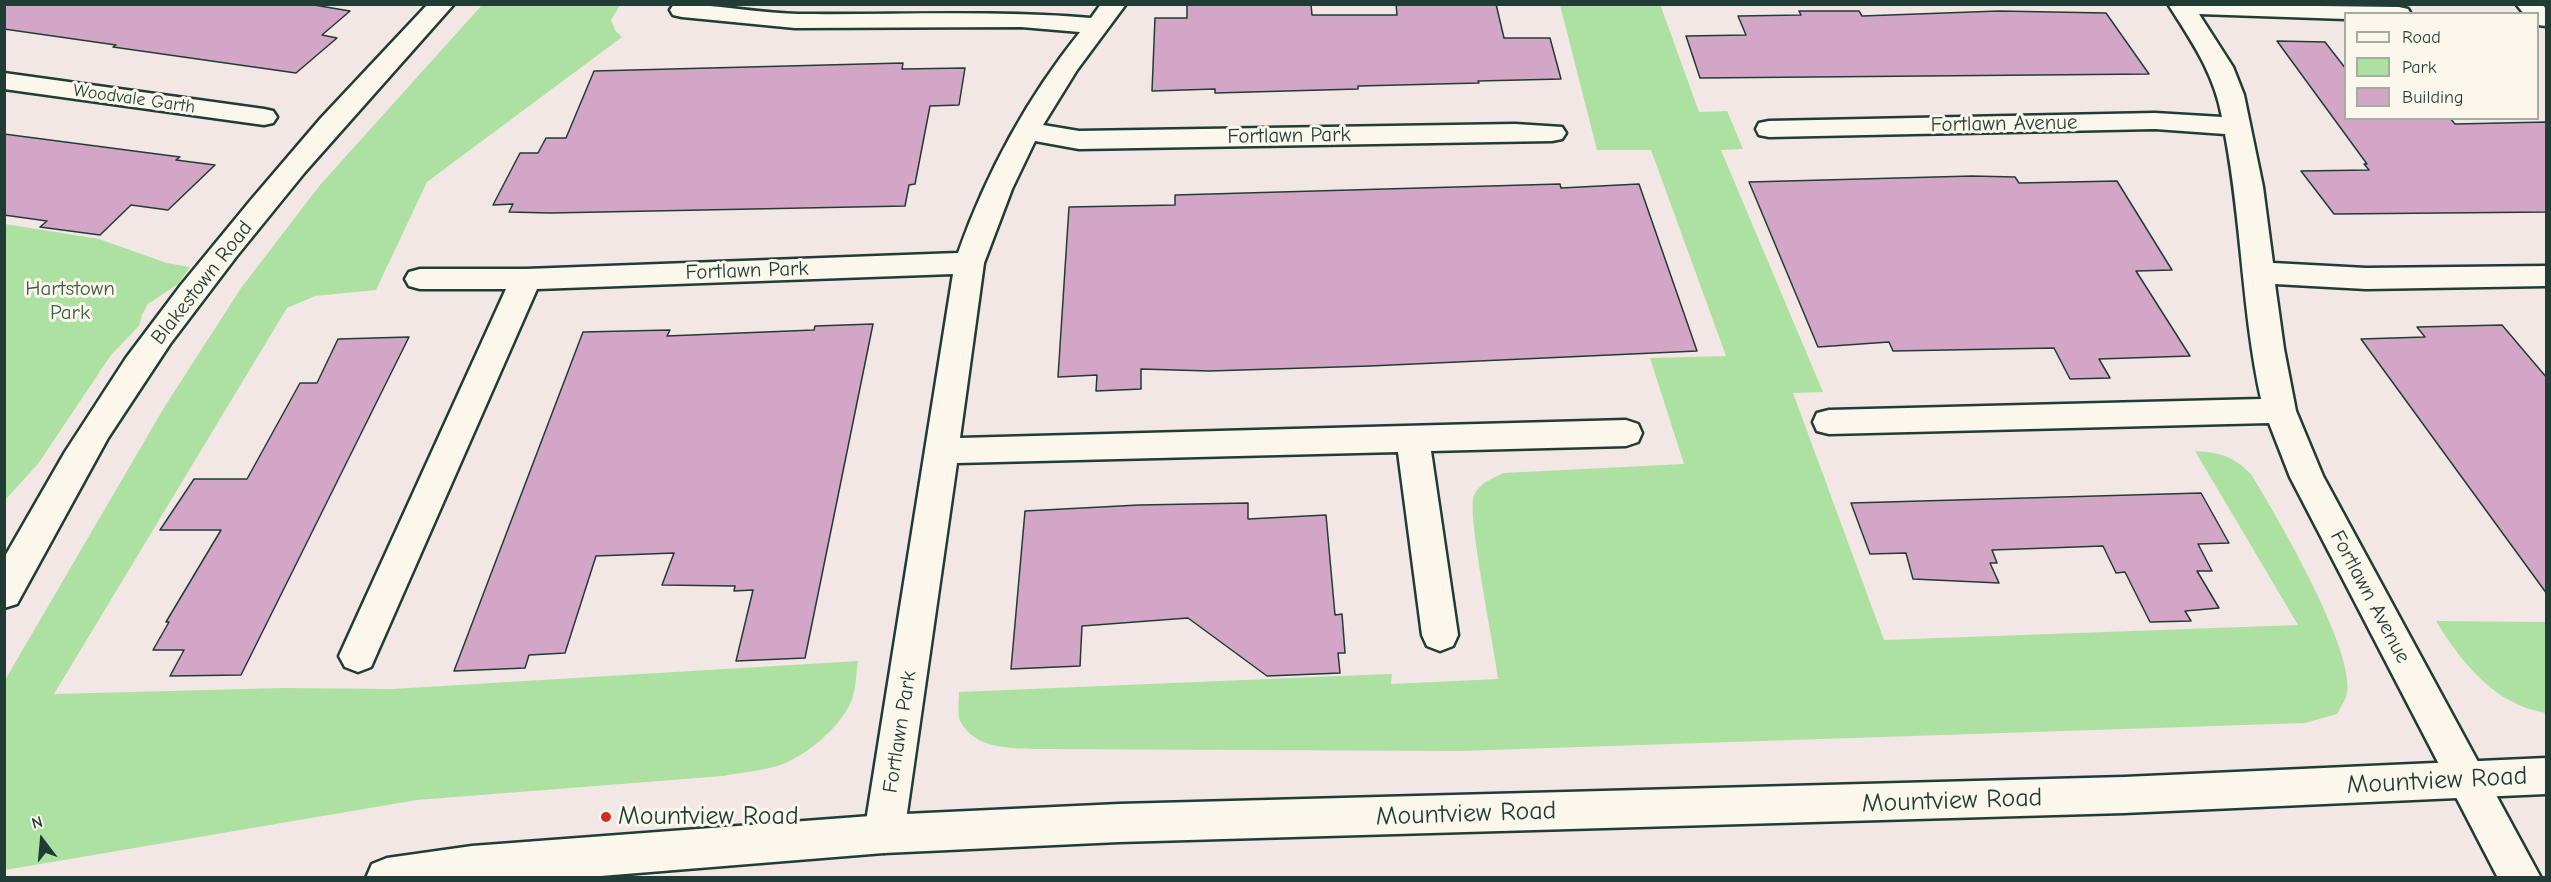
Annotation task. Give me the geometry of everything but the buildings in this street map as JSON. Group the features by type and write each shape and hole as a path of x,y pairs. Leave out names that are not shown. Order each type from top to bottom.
{"street":[{"name":"Blakestown Road","path":"4,593 88,444 158,338 303,156 442,4"},
{"path":"2181,5 2351,12"},
{"name":"Fortlawn Avenue","path":"2181,5 2220,67 2231,95 2239,127 2249,187 2268,349 2280,411 2307,477 2520,878"},
{"name":"Fortlawn Park","path":"682,10 795,21 1022,20 1106,15"},
{"name":"Fortlawn Park","path":"884,834 969,263 984,217 1004,172 1062,72 1106,15"},
{"name":"Woodvale Garth","path":"4,81 264,117"},
{"name":"Fortlawn Avenue","path":"1769,129 2154,121 2239,127"},
{"name":"Fortlawn Park","path":"1028,131 1079,140 1552,133"},
{"name":"Fortlawn Park","path":"420,279 525,279 969,263"},
{"path":"2258,272 2305,278 2354,279 2547,276"},
{"path":"358,657 525,279"},
{"path":"1829,422 2280,411"},
{"path":"940,451 1626,433"},
{"path":"1413,440 1440,635"},
{"name":"Mountview Road","path":"387,878 472,866 884,834 1119,823 2124,795 2547,776"}],"green space":[{"path":"1660,4 1699,112 1727,111 1743,149 1721,150 1823,392 1793,393 1884,640 2298,625 2195,451 2212,453 2232,459 2251,474 2278,519 2327,615 2346,673 2347,693 2337,714 2305,723 1460,751 1026,749 993,745 974,737 966,730 959,718 959,692 1387,674 1392,674 1391,684 1498,679 1474,527 1474,495 1480,487 1503,473 1684,464 1650,358 1726,356 1651,150 1597,150 1560,5"},
{"path":"482,5 620,5 611,20 615,30 622,37 427,182 376,290 315,296 287,308 54,694 283,688 392,689 858,661 854,693 846,712 822,739 802,754 783,764 761,770 723,776 417,800 5,870 5,680 165,406 241,288 320,185"},
{"name":"Hartstown Park","path":"5,224 99,239 167,263 190,267 178,284 148,304 139,326 111,355 38,464 5,500"},
{"path":"2436,621 2546,622 2546,713 2511,701 2495,691 2468,666"}],"place":[{"name":"Mountview Road","path":"606,817"}]}
